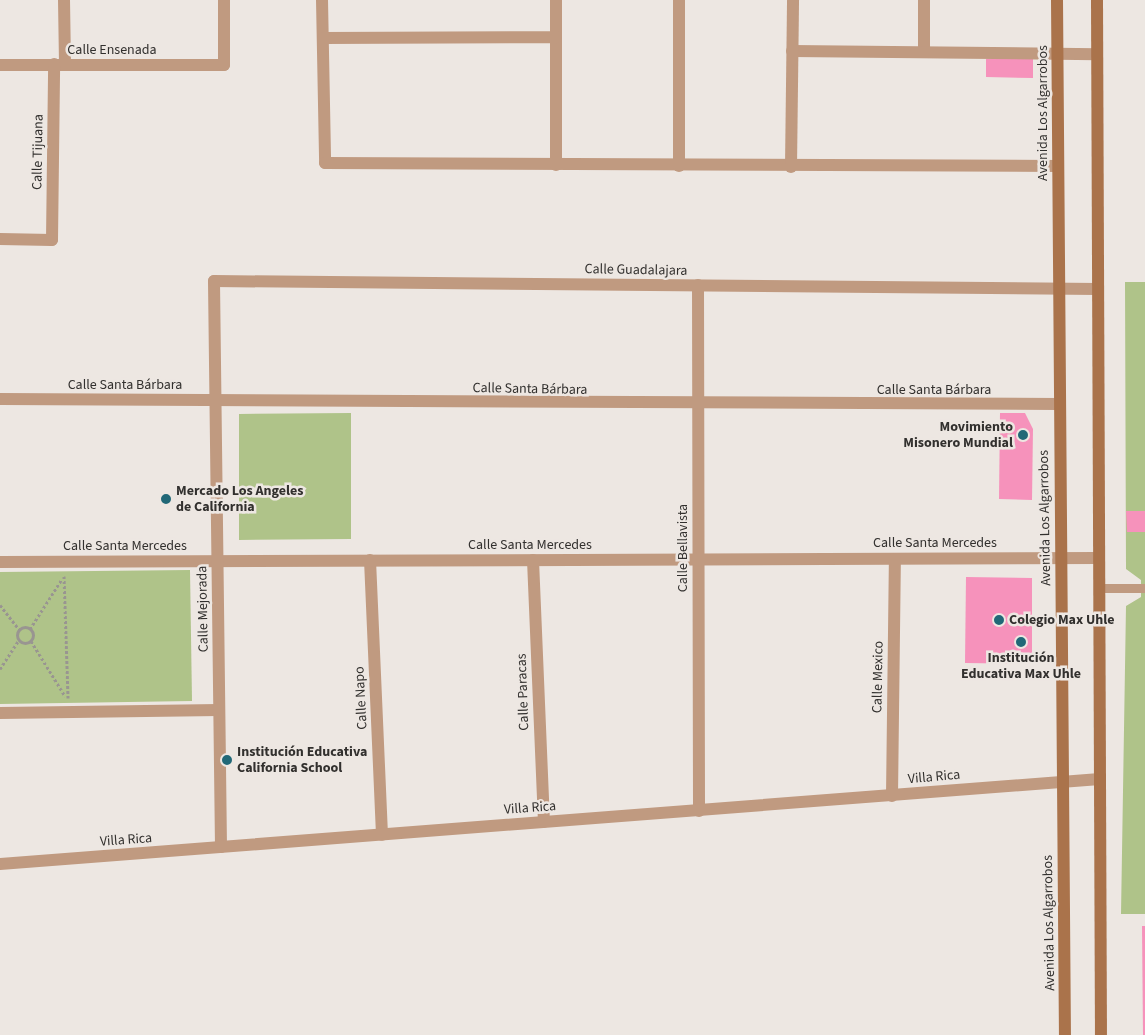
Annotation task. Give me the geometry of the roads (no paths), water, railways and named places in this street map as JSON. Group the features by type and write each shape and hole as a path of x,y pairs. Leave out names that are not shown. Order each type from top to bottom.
{"street":[{"name":"Calle Tijuana","path":"0,239 52,240 59,64 64,0"},
{"name":"Calle Ensenada","path":"0,65 224,65 224,0"},
{"path":"322,0 325,163 791,167 1058,166"},
{"path":"556,0 556,165"},
{"path":"679,0 679,166"},
{"path":"791,167 792,0"},
{"path":"924,0 924,52"},
{"name":"Avenida Los Algarrobos","path":"1058,0 1060,558 1066,1035"},
{"path":"1097,0 1101,1035"},
{"path":"323,38 556,38"},
{"path":"792,51 1097,54"},
{"name":"Calle Guadalajara","path":"214,281 1098,289"},
{"name":"Calle Mejorada","path":"214,281 221,847"},
{"name":"Calle Bellavista","path":"698,286 698,811"},
{"name":"Calle Santa Bárbara","path":"0,399 698,406 1059,404"},
{"name":"Calle Santa Mercedes","path":"0,562 1099,558"},
{"name":"Calle Mexico","path":"892,796 895,559"},
{"name":"Calle Napo","path":"370,560 382,835"},
{"name":"Calle Paracas","path":"533,560 544,822"},
{"path":"0,713 68,706 219,710"},
{"name":"Villa Rica","path":"0,864 1100,779"}],"lane":[{"path":"1099,588 1145,588"}],"place":[{"name":"Movimiento Misonero Mundial","path":"1023,435"},
{"name":"Mercado Los Angeles de California","path":"166,499"},
{"name":"Colegio Max Uhle","path":"999,620"},
{"name":"Institución Educativa Max Uhle","path":"1021,642"},
{"name":"Institución Educativa California School","path":"227,760"}]}
